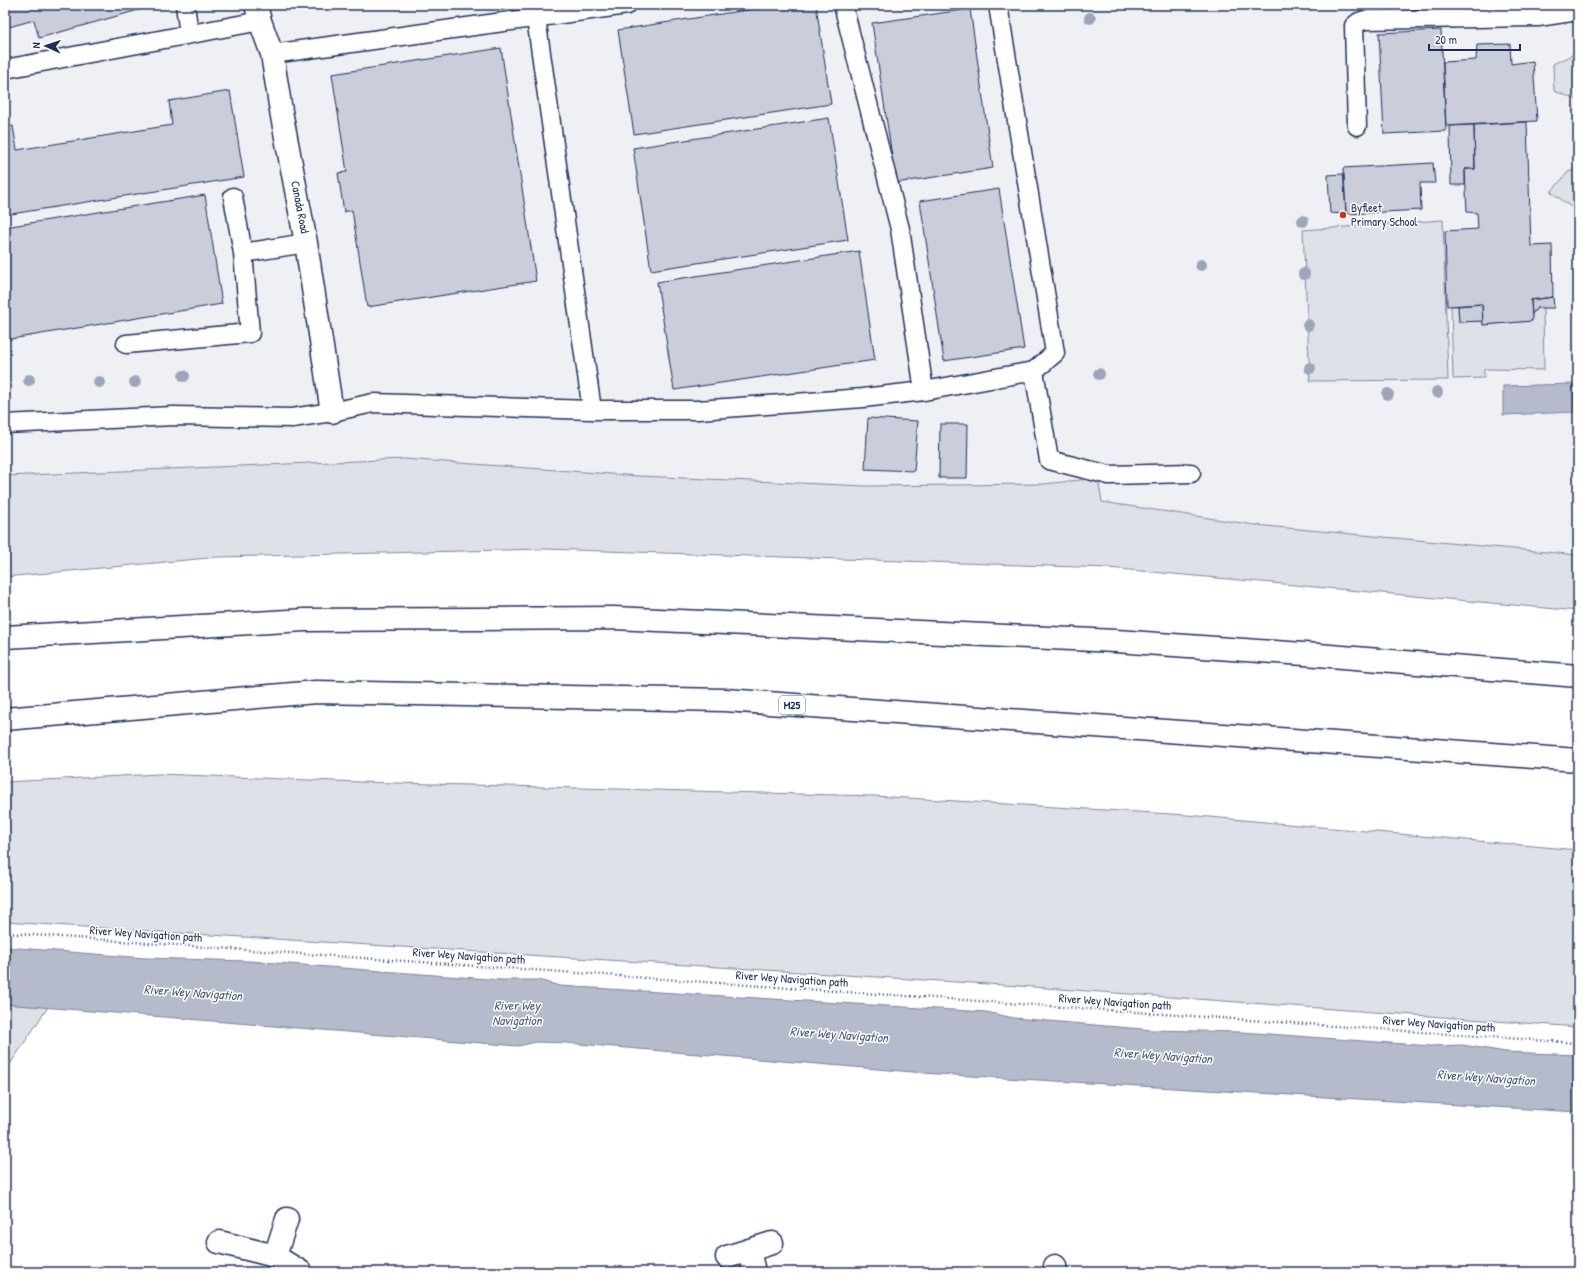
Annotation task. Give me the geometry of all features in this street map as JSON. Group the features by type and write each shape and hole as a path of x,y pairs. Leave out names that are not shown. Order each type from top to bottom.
{"main road":[{"name":"Canada Road","path":"258,13 272,54 281,111 306,243 332,412"},
{"path":"5,636 306,620 614,618 1116,640 1578,676"},
{"name":"M25","path":"5,719 316,692 725,700 1578,760"},
{"path":"275,1256 287,1219"},
{"path":"219,1242 275,1256 301,1272"},
{"path":"728,1257 772,1243"},
{"path":"749,1250 754,1272"}],"lane":[{"path":"185,5 190,34"},
{"path":"272,54 627,5"},
{"path":"843,5 900,229 924,391"},
{"path":"5,424 173,416 292,418 332,412 373,403 592,410 698,410 863,398 924,391 1034,371 1055,353 998,5"},
{"path":"1357,126 1354,26 1359,22 1365,20 1538,17 1578,11"},
{"path":"5,69 190,34 258,13"},
{"path":"536,18 592,410"},
{"path":"126,344 250,333 243,253 233,197"},
{"path":"243,253 306,243"},
{"path":"1034,371 1049,460 1109,475 1191,472"}],"path":[{"name":"River Wey Navigation path","path":"5,933 1578,1043"}],"shaded area":[{"path":"5,5 1578,5 1578,555 1255,525 1102,502 1098,478 1044,484 866,486 639,476 404,459 5,476"},
{"path":"1572,55 1578,57 1578,100 1554,91 1553,64"},
{"path":"1578,169 1578,212 1551,192 1568,172"},
{"path":"1443,220 1448,380 1310,381 1303,230"},
{"path":"1451,306 1458,306 1459,322 1483,321 1483,325 1532,321 1532,314 1537,308 1543,308 1544,370 1484,369 1484,378 1453,379"},
{"path":"404,459 639,476 866,486 1044,484 1098,478 1102,502 1255,525 1578,555 1578,611 1108,568 545,549 219,557 5,577 5,476"},
{"path":"159,774 360,782 874,796 1187,815 1578,850 1578,1027 1019,986 5,922 5,782"},
{"path":"5,1004 48,1007 5,1072"}],"water":[{"path":"1573,384 1574,412 1503,415 1503,386"},
{"name":"River Wey Navigation","path":"5,947 145,958 249,961 501,980 538,980 560,986 986,1012 1014,1018 1153,1030 1242,1032 1431,1046 1462,1045 1506,1052 1578,1055 1578,1112 937,1074 567,1043 536,1042 518,1046 5,1004"}],"building":[{"path":"5,5 141,5 142,9 39,38 34,20 5,28"},
{"path":"779,5 816,5 831,104 634,134 618,30"},
{"path":"970,9 993,168 896,183 872,23"},
{"path":"1441,30 1446,131 1384,134 1379,33"},
{"path":"1510,44 1511,64 1533,61 1537,121 1446,126 1443,62 1476,60 1477,45"},
{"path":"501,48 536,281 367,307 352,210 344,212 338,173 347,172 332,74"},
{"path":"230,91 244,177 5,215 5,127 13,126 17,150 172,125 169,101"},
{"path":"829,118 848,240 651,270 633,148"},
{"path":"1527,122 1531,246 1552,245 1553,297 1531,300 1532,321 1483,325 1482,304 1447,306 1445,231 1478,229 1477,213 1467,212 1465,169 1475,169 1474,125"},
{"path":"1474,125 1475,169 1465,169 1465,185 1451,185 1450,126"},
{"path":"1433,163 1435,183 1420,183 1421,210 1346,214 1343,168"},
{"path":"1344,174 1346,214 1330,213 1328,175"},
{"path":"999,189 1024,349 944,361 920,201"},
{"path":"205,195 222,304 5,340 5,227"},
{"path":"859,251 875,360 674,390 657,282"},
{"path":"1553,297 1554,308 1537,308 1532,314 1531,300"},
{"path":"1482,304 1483,321 1459,322 1458,306"},
{"path":"868,418 918,421 914,471 865,469"},
{"path":"940,424 968,424 967,478 939,478"}],"place":[{"name":"Byfleet Primary School","path":"1343,215"}]}
